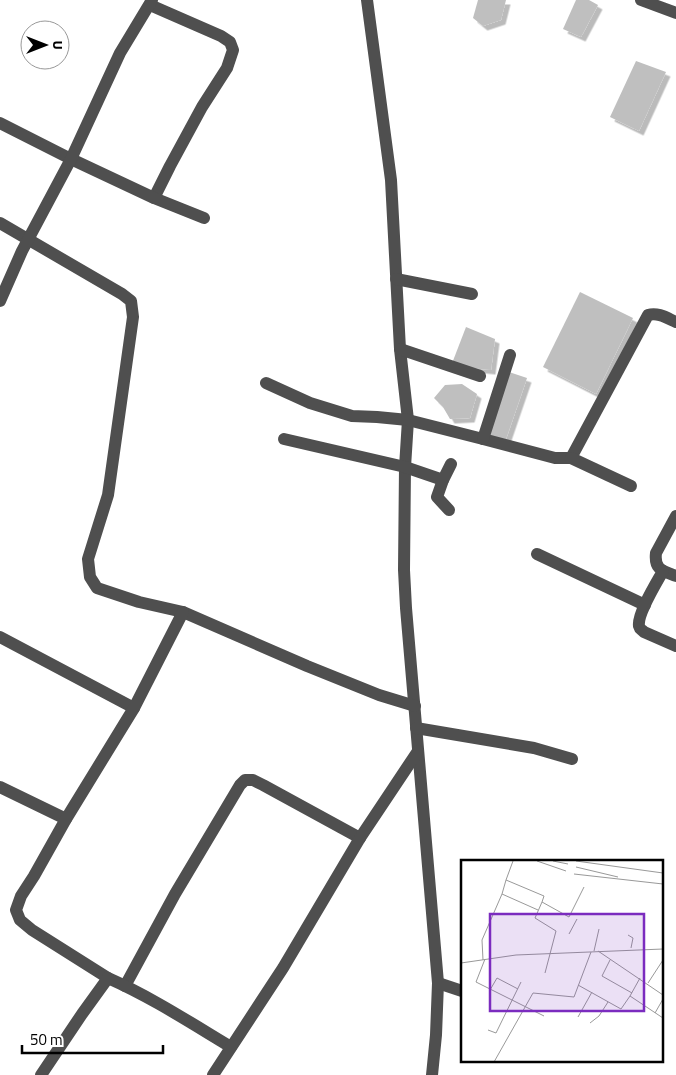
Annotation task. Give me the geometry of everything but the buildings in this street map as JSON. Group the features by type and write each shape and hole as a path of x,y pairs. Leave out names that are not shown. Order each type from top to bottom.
{"street":[{"path":"367,0 391,180 400,349 408,420 405,466 404,570 438,983 432,1075"},
{"path":"641,0 676,13"},
{"path":"0,301 22,252 71,159 120,52 151,2 221,36 230,42 233,50 227,68 202,107 154,198"},
{"path":"0,123 154,198 204,218"},
{"path":"0,223 131,301 133,317 108,495 88,559 90,577 97,588 139,602 183,612 307,666 379,695 415,706"},
{"path":"396,278 472,294"},
{"path":"571,458 648,315 659,314 676,322"},
{"path":"400,349 480,376"},
{"path":"483,439 510,355"},
{"path":"266,383 310,403 352,416 408,420 555,458 571,458 631,486"},
{"path":"284,439 405,466 443,480"},
{"path":"448,510 437,497 451,464"},
{"path":"676,516 656,553 655,560 657,566 663,571 676,576"},
{"path":"537,554 645,605"},
{"path":"663,571 645,605 639,625 644,632 676,646"},
{"path":"183,612 134,708 21,896 16,910 20,920 32,930 108,978 180,1016 231,1047"},
{"path":"0,637 134,708"},
{"path":"416,728 534,748 572,759"},
{"path":"213,1075 282,968 360,838 418,752"},
{"path":"125,986 175,894 240,784 246,780 253,780 263,784 360,838"},
{"path":"0,787 66,819"},
{"path":"41,1075 108,978"},
{"path":"438,983 461,991"}]}
